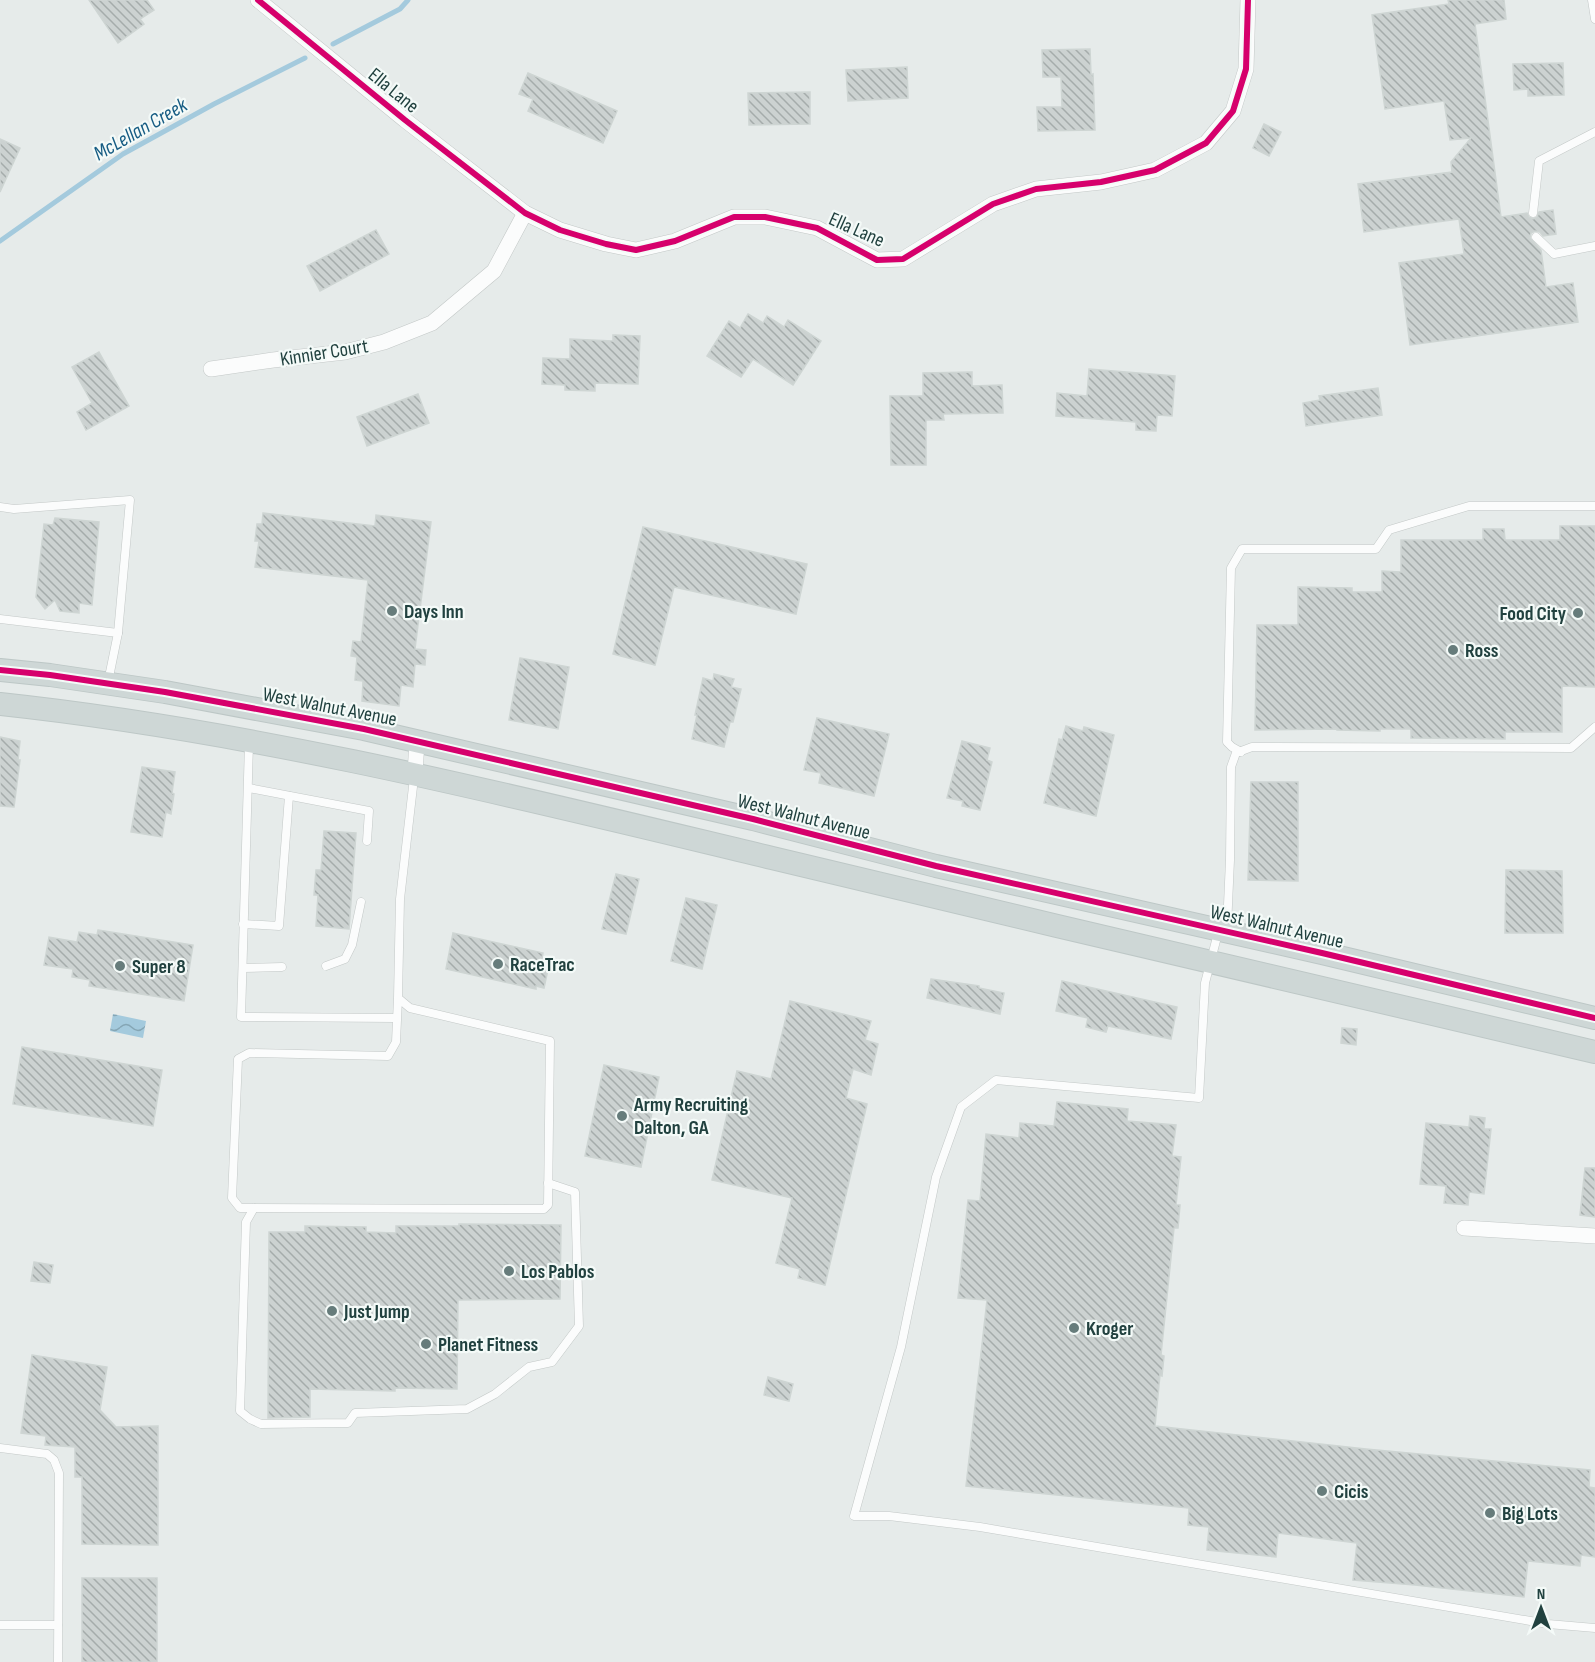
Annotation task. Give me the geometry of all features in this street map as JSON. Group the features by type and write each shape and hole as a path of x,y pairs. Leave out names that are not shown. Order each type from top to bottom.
{"main road":[{"name":"West Walnut Avenue","path":"0,670 51,675 266,710 417,741 753,819 936,866 1595,1018"},
{"path":"0,704 85,713 249,741 415,774 1595,1052"}],"street":[{"name":"Ella Lane","path":"258,0 396,113 525,213 560,230 606,244 636,250 675,241 734,217 765,217 817,228 877,260 903,259 993,204 1036,189 1101,182 1155,170 1206,143 1233,111 1246,69 1248,0"},
{"name":"Kinnier Court","path":"211,369 345,352 384,342 432,323 494,271 525,213"},
{"path":"415,774 417,741"},
{"path":"1464,1228 1595,1236"}],"lane":[{"path":"1592,0 1595,19"},
{"path":"1533,213 1539,161 1595,132"},
{"path":"1536,237 1554,254 1595,246"},
{"path":"0,507 14,509 130,500 118,633 108,684"},
{"path":"1241,752 1227,742 1231,568 1242,549 1376,549 1389,530 1469,506 1595,506"},
{"path":"0,619 118,633"},
{"path":"1595,727 1571,748 1252,747 1236,753 1231,767 1230,860 1226,923 1205,984 1199,1098 996,1080 961,1107 936,1177 901,1347 854,1516 889,1516 980,1527 1548,1624 1595,1628"},
{"path":"249,741 241,1017 396,1018"},
{"path":"398,998 410,1008 550,1041 549,1205 544,1209 240,1208 232,1198 238,1059 249,1053 388,1056 396,1042 400,898 415,774"},
{"path":"249,788 369,811 367,841"},
{"path":"243,924 279,926 289,796"},
{"path":"326,966 345,959 352,945 361,902"},
{"path":"243,968 282,967"},
{"path":"254,1208 246,1222 240,1411 261,1424 348,1423 355,1413 466,1409 495,1394 530,1367 552,1362 579,1326 575,1192 548,1183"},
{"path":"0,1448 47,1454 54,1460 58,1473 58,1662"},
{"path":"0,1624 58,1624"}],"water":[{"path":"113,1014 146,1021 143,1038 110,1031"}],"building":[{"path":"89,0 147,0 154,10 140,19 144,24 118,43"},
{"path":"1448,0 1504,0 1506,19 1475,24 1501,217 1527,213 1533,219 1539,212 1553,210 1556,234 1543,236 1540,232 1535,231 1531,233 1530,238 1541,250 1546,287 1573,283 1578,322 1410,345 1399,263 1464,254 1459,219 1364,232 1358,184 1452,172 1451,162 1471,138 1450,140 1444,101 1385,109 1372,15 1449,4"},
{"path":"1090,49 1095,130 1038,131 1037,107 1062,107 1061,77 1043,77 1042,50"},
{"path":"1563,63 1564,95 1528,96 1528,89 1514,90 1513,64"},
{"path":"907,67 908,98 848,101 846,70"},
{"path":"528,73 617,111 603,143 528,111 533,99 519,94"},
{"path":"810,92 810,124 749,125 748,93"},
{"path":"1264,124 1281,132 1269,156 1253,148"},
{"path":"0,139 20,148 0,192"},
{"path":"376,230 389,254 320,291 307,266"},
{"path":"748,314 763,323 767,316 784,327 788,320 821,341 793,385 753,359 741,377 707,356 729,321 740,328"},
{"path":"613,335 640,336 638,384 595,383 595,391 565,390 565,385 542,384 543,358 570,359 570,339 613,341"},
{"path":"99,352 129,406 86,430 77,412 92,403 72,367"},
{"path":"1089,369 1175,376 1172,416 1157,415 1156,431 1136,430 1136,422 1056,416 1057,393 1087,396"},
{"path":"972,372 972,386 1002,385 1003,413 943,414 944,420 926,420 926,465 891,465 890,396 923,396 923,373"},
{"path":"1378,388 1382,415 1306,426 1303,403 1320,400 1319,396"},
{"path":"418,394 429,423 367,446 357,417"},
{"name":"Days Inn","path":"263,513 375,526 376,515 431,522 415,649 426,650 425,665 415,664 413,687 401,685 399,706 362,701 363,681 355,680 357,657 351,656 353,641 361,642 368,580 255,567 259,541 255,541 257,524 262,524"},
{"path":"55,518 99,522 92,605 79,603 79,613 60,611 55,600 45,609 36,597 44,524 53,525"},
{"path":"1560,526 1595,526 1595,687 1562,686 1562,732 1505,732 1505,739 1411,738 1411,729 1380,729 1380,731 1255,730 1257,625 1298,625 1298,587 1352,588 1352,592 1382,592 1382,571 1401,572 1401,540 1483,540 1483,529 1504,529 1505,540 1560,540"},
{"path":"643,527 807,564 796,614 674,587 655,665 613,654"},
{"path":"520,658 569,667 558,729 509,720"},
{"path":"714,674 734,679 731,687 741,689 724,747 692,739 703,678 713,681"},
{"path":"817,718 889,734 874,796 819,783 821,773 804,770"},
{"path":"1066,726 1083,731 1084,727 1114,735 1096,816 1044,803 1059,739 1062,740"},
{"path":"0,737 20,741 14,807 0,806"},
{"path":"962,741 990,748 987,760 992,762 980,810 962,806 963,801 947,798"},
{"path":"142,767 175,772 171,814 166,812 162,837 131,832"},
{"path":"1251,782 1298,782 1298,881 1248,880"},
{"path":"324,831 356,833 349,929 316,926 318,895 314,895 316,870 321,870"},
{"path":"1506,870 1562,871 1563,933 1505,933"},
{"path":"616,874 639,879 626,934 602,929"},
{"path":"686,898 717,905 702,969 671,961"},
{"name":"Super 8","path":"98,930 193,945 184,1001 89,986 90,980 72,977 73,969 44,965 49,937 77,942 79,932 97,935"},
{"name":"RaceTrac","path":"453,933 543,953 542,958 550,960 544,988 536,986 536,989 446,969"},
{"path":"931,979 979,986 979,988 1004,993 1000,1014 927,998"},
{"path":"1062,981 1177,1007 1171,1039 1108,1026 1106,1032 1086,1027 1088,1018 1056,1011"},
{"path":"790,1001 871,1021 865,1040 878,1044 871,1075 853,1069 846,1098 867,1104 825,1285 798,1278 800,1269 776,1263 792,1198 712,1180 737,1071 771,1079"},
{"path":"1342,1028 1357,1029 1356,1045 1341,1043"},
{"path":"22,1047 162,1070 153,1126 13,1104"},
{"name":"Army Recruiting Dalton, GA","path":"604,1065 659,1077 641,1167 585,1156"},
{"path":"1057,1102 1128,1109 1127,1121 1176,1125 1172,1156 1181,1157 1176,1205 1180,1205 1178,1228 1174,1228 1161,1355 1164,1356 1155,1426 1590,1470 1589,1487 1595,1488 1595,1557 1581,1555 1580,1566 1528,1561 1524,1597 1353,1580 1357,1543 1278,1533 1276,1557 1207,1550 1209,1527 1188,1525 1189,1508 966,1486 987,1300 958,1298 968,1200 980,1201 986,1134 1019,1138 1020,1123 1054,1126"},
{"path":"1470,1116 1485,1118 1484,1129 1491,1129 1484,1194 1469,1192 1468,1205 1444,1203 1446,1186 1420,1184 1426,1123 1469,1127"},
{"path":"1585,1168 1595,1168 1595,1217 1580,1215"},
{"path":"459,1224 561,1225 560,1299 458,1300 457,1389 395,1388 395,1391 310,1389 310,1417 268,1418 269,1232 305,1232 305,1226 366,1227 366,1232 396,1233 396,1226 459,1226"},
{"path":"34,1262 53,1265 50,1283 31,1281"},
{"path":"32,1355 107,1367 100,1410 116,1427 158,1426 158,1545 82,1544 82,1477 75,1477 75,1447 45,1445 46,1436 21,1433"},
{"path":"768,1377 793,1384 789,1401 764,1395"},
{"path":"82,1578 157,1578 157,1662 82,1662"}],"waterway":[{"name":"McLellan Creek","path":"333,44 400,9 408,0"},
{"name":"McLellan Creek","path":"0,241 123,154 305,58"}],"cycle path":[{"path":"258,0 405,120 525,213 560,230 606,244 636,250 675,241 734,217 765,217 817,228 877,260 903,259 993,204 1036,189 1101,182 1155,170 1206,143 1233,111 1246,69 1248,0"},
{"path":"0,670 165,692 364,729 753,819 936,866 1322,953 1595,1018"}],"place":[{"name":"Days Inn","path":"392,611"},
{"name":"Food City","path":"1578,613"},
{"name":"Ross","path":"1453,650"},
{"name":"RaceTrac","path":"498,964"},
{"name":"Super 8","path":"120,966"},
{"name":"Army Recruiting Dalton, GA","path":"622,1116"},
{"name":"Los Pablos","path":"509,1271"},
{"name":"Just Jump","path":"332,1311"},
{"name":"Kroger","path":"1074,1328"},
{"name":"Planet Fitness","path":"426,1344"},
{"name":"Cicis","path":"1322,1491"},
{"name":"Big Lots","path":"1490,1513"}]}
